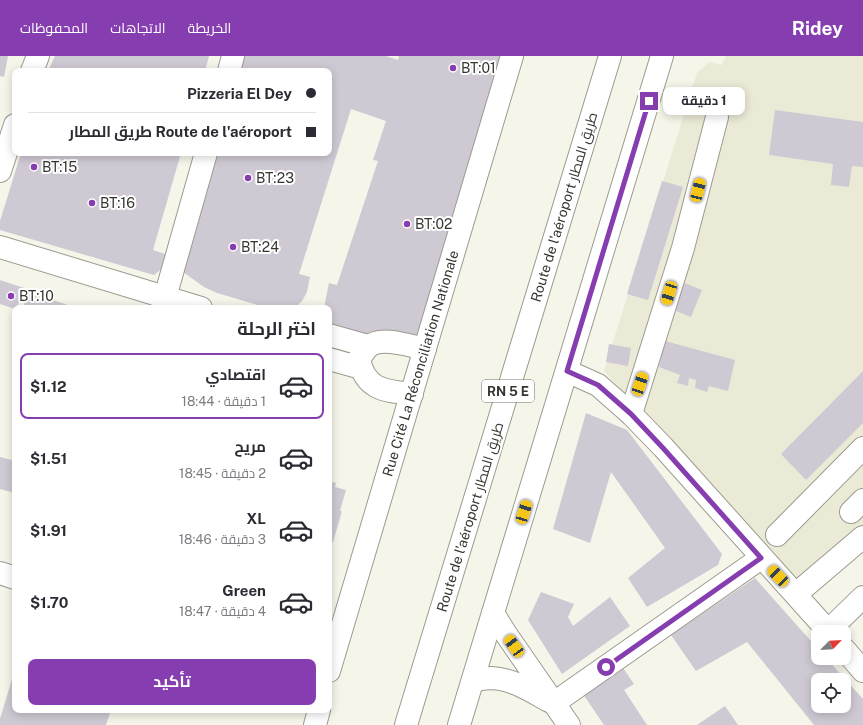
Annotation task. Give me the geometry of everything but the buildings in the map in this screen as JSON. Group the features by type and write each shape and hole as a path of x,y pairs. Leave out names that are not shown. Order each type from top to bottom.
{"main road":[{"path":"33,68 38,56"},
{"path":"230,68 233,56"},
{"name":"Rue Cité La Réconciliation Nationale","path":"332,662 512,56"},
{"name":"Route de l'aéroport طريق المطار","path":"406,725 610,56"},
{"path":"459,725 662,56"},
{"path":"631,414 683,248 716,118"},
{"path":"0,171 12,134"},
{"path":"164,303 205,156"},
{"path":"0,247 164,303 179,305"},
{"path":"332,335 368,346"},
{"path":"412,394 378,389 371,383 361,368 359,359 368,346 378,341 388,341 425,349"},
{"path":"332,360 361,368"},
{"path":"567,371 598,385 631,414 823,625"},
{"path":"777,535 863,448"},
{"path":"796,594 863,537"},
{"path":"561,718 761,558"},
{"path":"0,573 12,577"},
{"path":"834,625 863,598"},
{"path":"493,613 561,718"},
{"path":"851,657 863,671"},
{"path":"473,680 491,678 509,680 526,688 561,718"},
{"path":"315,725 318,713"}],"shaded area":[{"path":"726,56 863,56 863,526 798,587 604,371 697,73 709,62 722,65"}],"place":[{"name":"BT:01","path":"453,68"},
{"name":"BT:15","path":"34,167"},
{"name":"BT:23","path":"248,178"},
{"name":"BT:16","path":"92,203"},
{"name":"BT:02","path":"407,224"},
{"name":"BT:24","path":"233,247"},
{"name":"BT:10","path":"11,296"}],"route":[{"path":"606,667 761,558 631,414 598,385 567,371 649,101"}]}
